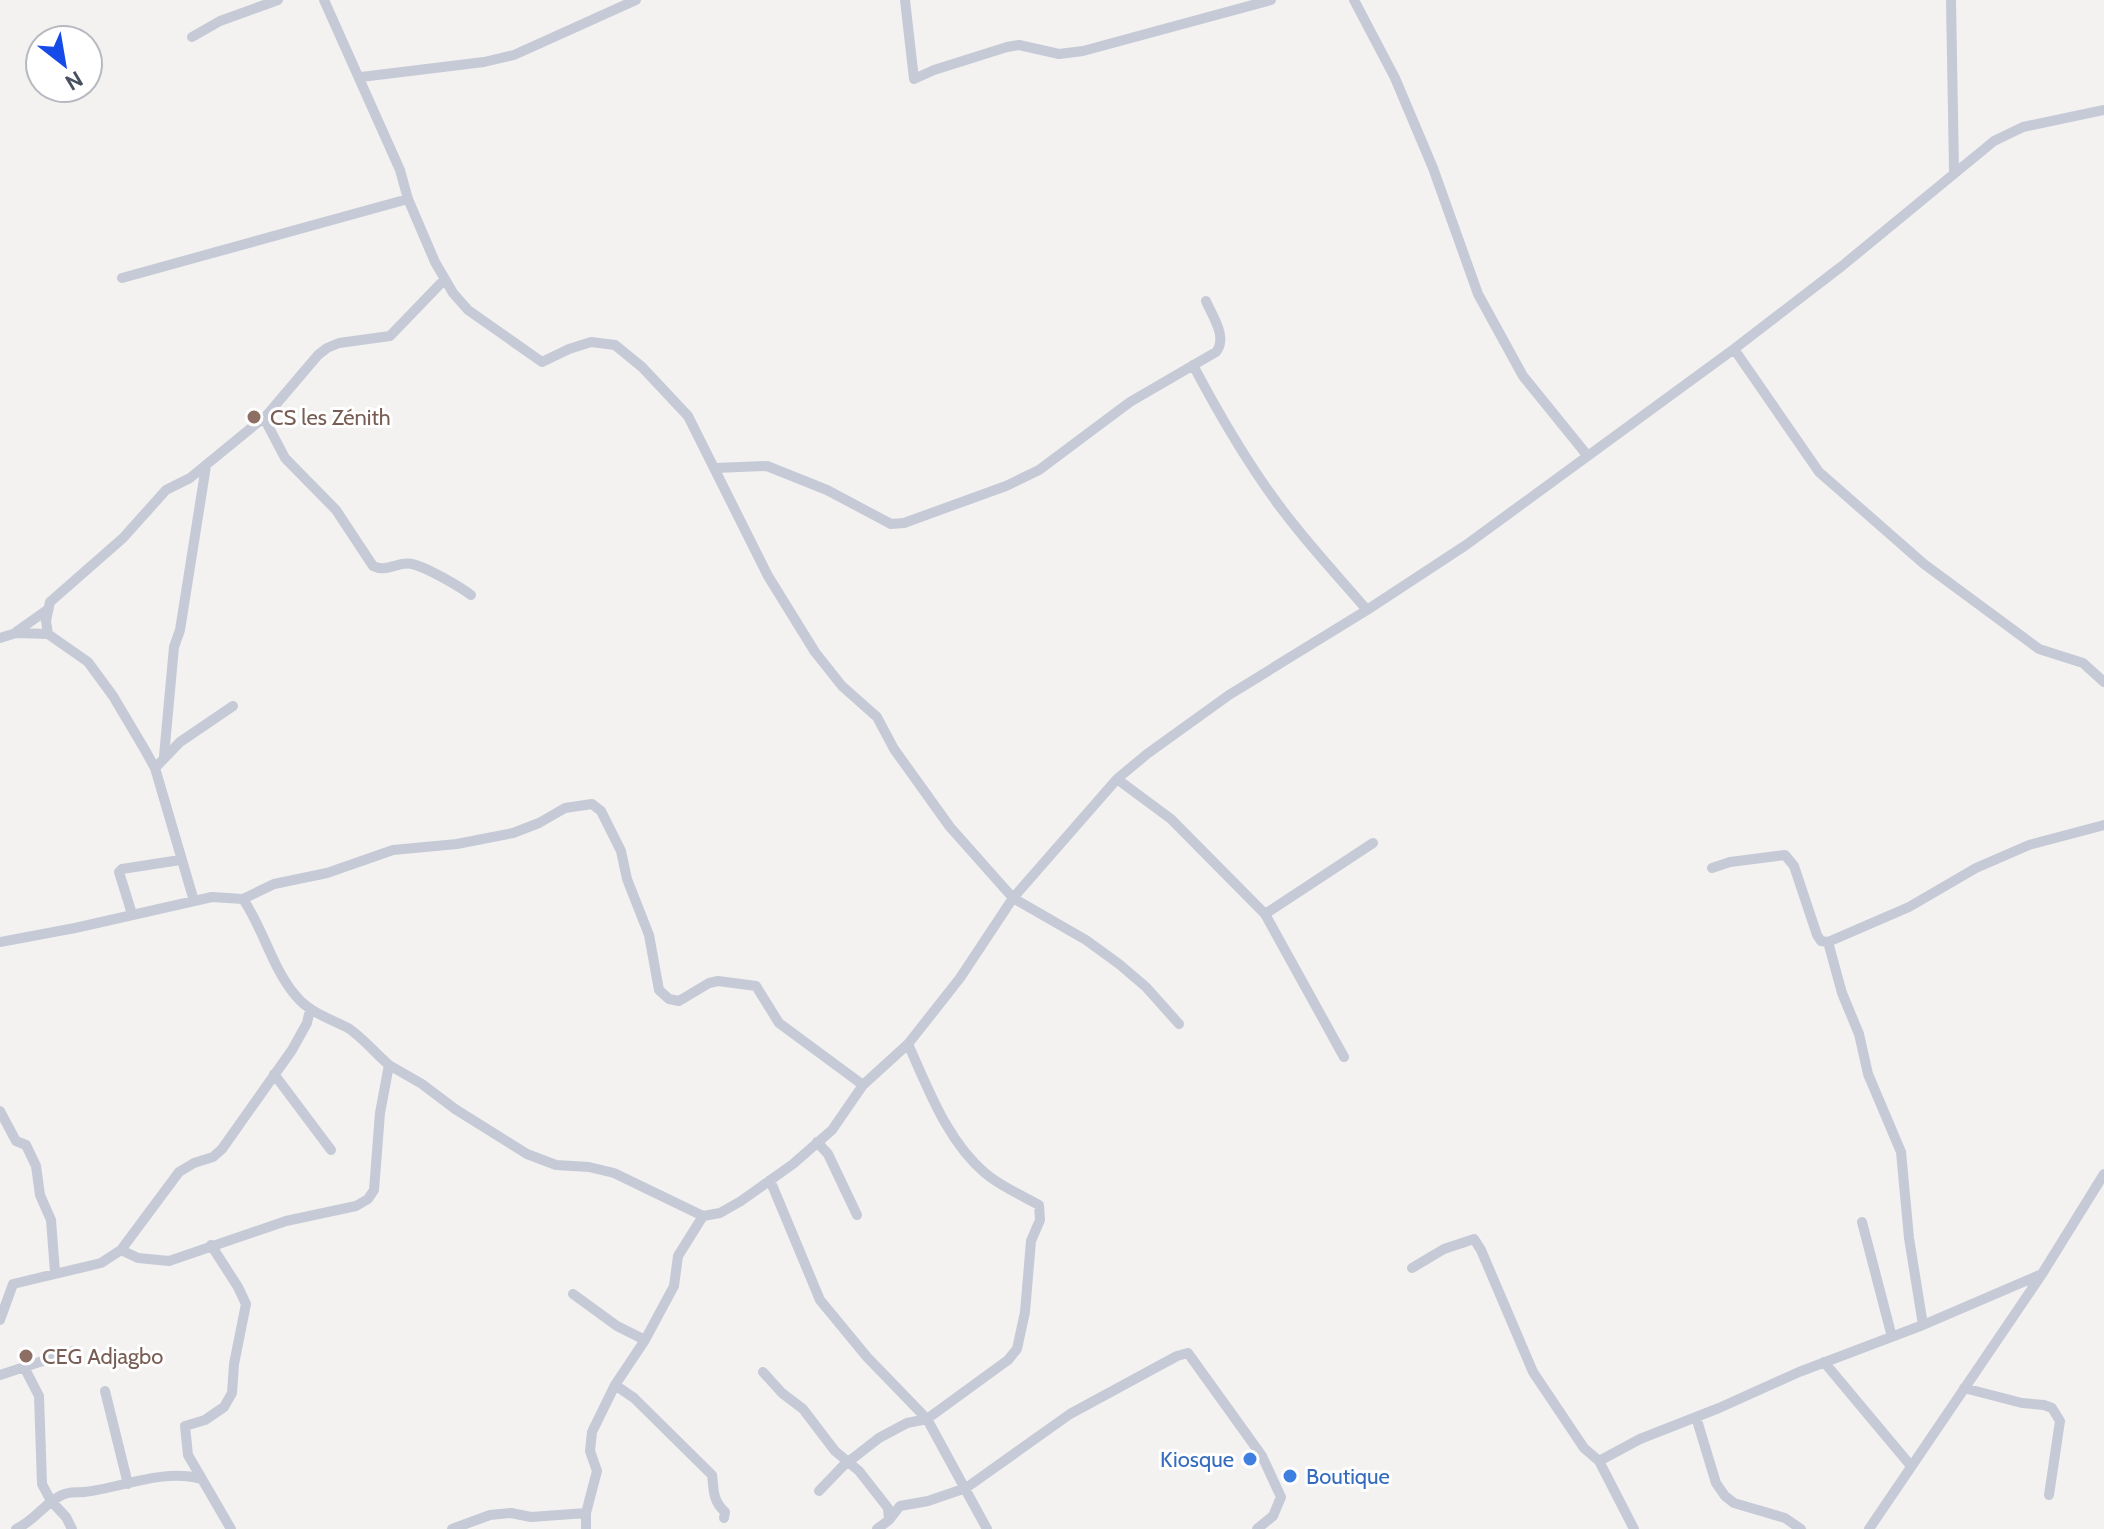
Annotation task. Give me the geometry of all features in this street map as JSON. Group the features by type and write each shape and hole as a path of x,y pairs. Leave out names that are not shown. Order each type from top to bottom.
{"street":[{"path":"192,37 220,21 278,0"},
{"path":"324,0 361,77 400,170 408,199 444,280 468,310 542,362 591,342 615,345 625,352 688,416 768,576 822,662 842,686 877,717 894,749 950,827 1013,898 1086,940 1119,964 1146,987 1179,1024"},
{"path":"361,77 484,62 514,55 636,0"},
{"path":"905,0 914,79 1007,47 1019,45 1059,54 1083,51 1271,0"},
{"path":"1354,0 1395,78 1428,155 1478,294 1523,376 1587,455"},
{"path":"1951,0 1954,171"},
{"path":"243,899 253,912 281,976 298,999 310,1010 349,1029 389,1065 527,1154 556,1165 589,1167 614,1173 703,1216 720,1213 770,1180 832,1130 863,1085 908,1044 960,978 1013,898 1117,779 1210,708 1466,545 1734,349 1842,266 1994,141 2023,127 2104,110"},
{"path":"122,278 408,199"},
{"path":"48,634 47,610 50,602 123,538 166,490 190,478 264,418 327,348 339,343 390,336 444,280"},
{"path":"715,468 767,466 827,490 891,524 904,523 1006,486 1039,470 1118,410 1221,346 1222,339 1206,301"},
{"path":"1734,349 1819,472 1924,564 2039,649 2083,663 2104,682"},
{"path":"1193,365 1254,470 1294,525 1367,610"},
{"path":"264,418 285,458 336,510 373,566 381,570 410,563 458,585 471,595"},
{"path":"164,756 174,647 180,630 206,466"},
{"path":"0,638 15,633 47,610"},
{"path":"15,633 48,634 88,662 113,696 155,768 194,901"},
{"path":"155,768 180,742 233,706"},
{"path":"1117,779 1171,819 1265,914 1344,1057"},
{"path":"0,942 212,897 243,899 274,884 327,873 393,850 457,844 498,836 539,823 565,808 592,804 601,811 621,851 627,879 649,935 659,990 669,999 679,1001 718,981 756,986 779,1023 863,1085"},
{"path":"1712,868 1730,862 1785,855 1794,866 1817,935 1821,941 1828,942 1909,907 1976,868 2029,845 2104,825"},
{"path":"1265,914 1373,843"},
{"path":"132,914 119,872 180,860"},
{"path":"1828,942 1842,993 1859,1034 1868,1074 1901,1152 1909,1238 1923,1325"},
{"path":"0,1320 13,1284 101,1263 121,1250 179,1172 213,1157 222,1149 292,1050 307,1023 310,1010"},
{"path":"819,1491 847,1463 888,1433 907,1423 927,1419 1008,1360 1017,1349 1025,1312 1031,1241 1041,1212 1039,1205 986,1174 963,1150 941,1116 908,1044"},
{"path":"121,1250 138,1258 169,1261 286,1221 356,1206 368,1199 377,1176 380,1113 389,1065"},
{"path":"274,1074 331,1150"},
{"path":"0,1111 16,1141 26,1145 36,1166 40,1195 51,1220 55,1272"},
{"path":"817,1142 828,1154 857,1215"},
{"path":"1869,1529 2042,1274 2104,1174"},
{"path":"770,1180 820,1300 867,1357 927,1419 987,1529"},
{"path":"586,1529 586,1513 597,1471 590,1451 592,1432 615,1385 645,1340 674,1286 678,1256 703,1216"},
{"path":"1862,1222 1892,1337"},
{"path":"1412,1268 1444,1249 1474,1239 1533,1372 1584,1448 1599,1461 1634,1529"},
{"path":"211,1245 246,1304 234,1364 232,1393 224,1407 205,1420 185,1426 188,1455 231,1529"},
{"path":"1599,1461 1640,1439 2042,1274"},
{"path":"573,1294 617,1326 645,1340"},
{"path":"0,1375 73,1351"},
{"path":"877,1529 900,1506 928,1501 966,1488 1070,1414 1188,1353 1262,1456 1281,1497 1273,1516 1257,1529"},
{"path":"1824,1362 1911,1466"},
{"path":"24,1367 39,1396 38,1445 42,1484 72,1529"},
{"path":"763,1372 782,1393 803,1409 847,1463 859,1471 888,1508 889,1520"},
{"path":"615,1385 634,1398 712,1475 713,1495 725,1512 724,1518"},
{"path":"1964,1388 2022,1403 2044,1405 2059,1415 2049,1495"},
{"path":"105,1391 128,1484"},
{"path":"1696,1417 1716,1483 1725,1496 1734,1503 1785,1518 1801,1529"},
{"path":"16,1529 33,1520 51,1501 63,1494 184,1477 201,1479"},
{"path":"452,1529 490,1515 511,1513 531,1517 586,1513"}],"place":[{"name":"CS les Zénith","path":"254,417"},
{"name":"CEG Adjagbo","path":"26,1356"},
{"name":"Kiosque","path":"1250,1459"},
{"name":"Boutique","path":"1290,1476"}]}
